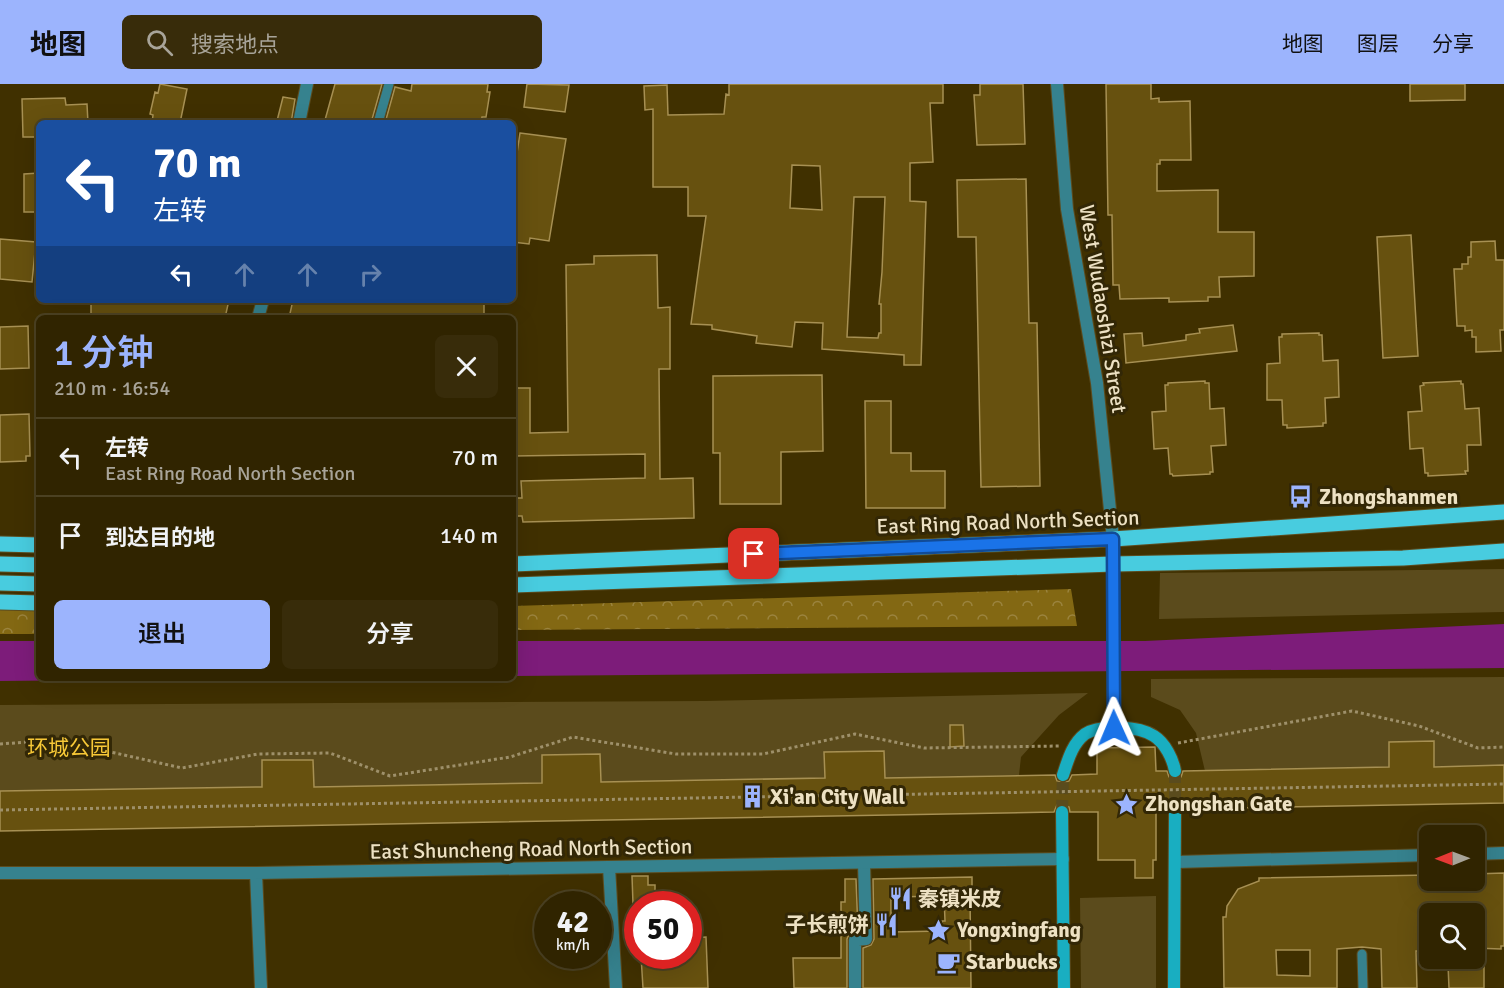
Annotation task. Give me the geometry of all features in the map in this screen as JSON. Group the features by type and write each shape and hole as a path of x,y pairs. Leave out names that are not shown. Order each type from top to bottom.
{"main road":[{"name":"East Ring Road North Section","path":"516,564 1113,539 1504,512"},
{"path":"1113,539 1114,728"},
{"path":"0,544 36,545"},
{"path":"516,585 1113,564 1403,558 1504,551"},
{"path":"0,564 36,565"},
{"path":"0,583 36,584"},
{"path":"0,603 36,603"},
{"path":"1063,775 1074,746 1087,733 1103,728 1138,729 1154,735 1164,745 1175,771"},
{"path":"1174,988 1175,809"},
{"path":"1062,812 1064,988"}],"street":[{"path":"300,120 307,84"},
{"name":"West Wudaoshizi Street","path":"1057,84 1067,209 1097,383 1113,539"},
{"path":"1485,854 1504,853"},
{"path":"1176,862 1419,855"},
{"name":"East Shuncheng Road North Section","path":"0,873 256,873 1063,859"},
{"path":"855,988 855,940 866,939 864,862"},
{"path":"609,867 616,988"},
{"path":"256,873 261,988"}],"lane":[{"path":"379,120 389,84"},
{"path":"1362,954 1362,988"}],"path":[{"path":"1164,745 1352,711 1419,726 1478,748 1504,747"},
{"path":"0,744 57,740 182,768 258,754 330,753 390,776 510,757 573,737 676,754 763,754 855,734 924,748 1074,746"},
{"path":"0,810 1504,784"}],"green space":[{"path":"1504,569 1504,612 1159,619 1160,573"},
{"path":"1071,589 1077,626 516,630 516,606"},
{"path":"0,607 36,609 36,634 0,634"},
{"path":"1504,677 1504,765 1434,767 1434,742 1389,767 1205,771 1196,733 1180,710 1151,697 1151,679"},
{"name":"环城公园","path":"1088,693 1059,715 1021,757 1019,775 885,778 884,751 824,752 825,778 601,782 600,754 542,755 542,783 314,787 313,760 262,761 262,787 0,791 0,705 705,701"},
{"path":"1156,896 1156,988 1081,988 1080,898"}],"shaded area":[{"path":"1504,624 1504,668 516,676 516,641 1145,641"},
{"path":"0,641 36,641 36,681 0,681"}],"building":[{"path":"160,84 187,89 181,120 152,120 153,115 150,114 155,92 158,93"},
{"path":"335,84 382,84 372,120 325,120"},
{"path":"412,84 488,84 487,92 490,92 486,117 482,117 482,120 386,120 395,87 411,91"},
{"path":"527,84 569,85 565,112 524,107"},
{"path":"729,84 943,84 943,103 930,103 933,162 910,163 910,201 926,202 921,365 904,365 904,355 822,349 823,323 795,322 792,347 756,343 757,336 712,329 712,325 691,324 706,216 688,216 688,187 653,187 653,109 645,110 644,86 667,85 668,115 724,114 726,94 729,95","holes":["792,165 820,166 822,210 790,208","854,197 885,197 879,304 881,304 881,333 878,338 847,337"]},
{"path":"980,84 1023,84 1025,144 977,145 974,95 980,95"},
{"path":"1106,84 1151,84 1151,99 1159,98 1159,102 1190,101 1191,160 1160,160 1160,164 1157,164 1157,191 1218,190 1218,232 1254,232 1254,276 1219,277 1220,297 1208,297 1208,301 1169,302 1169,298 1120,299 1119,285 1113,285 1112,215 1108,215"},
{"path":"1410,84 1465,84 1465,100 1410,101"},
{"path":"283,97 295,99 292,120 277,120"},
{"path":"65,98 66,105 87,104 88,120 36,120 36,137 23,137 22,99"},
{"path":"520,133 566,139 549,241 530,238 529,244 516,242 516,160"},
{"path":"36,173 36,212 24,212 24,174"},
{"path":"1026,179 1029,323 1037,323 1040,486 981,487 976,237 958,237 957,180"},
{"path":"1411,235 1418,356 1383,358 1377,237"},
{"path":"0,239 36,242 32,282 0,279"},
{"path":"1495,241 1496,260 1504,260 1504,330 1500,330 1501,351 1476,352 1476,337 1472,337 1472,330 1465,331 1465,326 1457,326 1454,269 1462,269 1462,264 1468,264 1468,257 1471,257 1471,242"},
{"path":"657,255 658,308 670,307 670,369 659,369 660,479 693,478 694,518 523,522 522,516 516,516 516,498 522,498 521,481 645,478 645,454 516,456 516,388 530,388 530,433 568,432 566,265 594,264 594,256"},
{"path":"91,303 228,303 226,315 91,315"},
{"path":"292,303 484,303 484,315 290,315"},
{"path":"1233,325 1237,351 1126,363 1124,334 1142,333 1143,346 1186,340 1186,335 1200,333 1199,329"},
{"path":"28,326 29,368 0,369 0,327"},
{"path":"1319,333 1322,335 1323,361 1338,360 1339,397 1325,398 1326,423 1323,423 1323,426 1287,428 1287,425 1283,425 1282,400 1267,400 1267,364 1280,363 1279,337 1282,337 1282,334"},
{"path":"822,375 823,451 781,452 781,504 720,504 720,453 713,453 713,376"},
{"path":"1205,381 1209,383 1210,409 1224,408 1226,445 1211,446 1213,472 1210,474 1173,476 1170,474 1168,448 1154,449 1152,412 1166,411 1165,385 1168,383"},
{"path":"1461,381 1465,409 1479,408 1481,445 1467,445 1468,471 1465,471 1466,474 1428,476 1428,473 1425,473 1423,448 1410,449 1408,412 1422,411 1420,386 1424,385 1423,383"},
{"path":"865,401 891,401 891,453 911,453 911,471 945,471 945,508 866,508"},
{"path":"29,414 30,456 26,456 26,461 0,462 0,415"},
{"path":"950,725 963,725 964,746 950,747"},
{"name":"Xi'an City Wall","path":"1434,741 1434,767 1504,765 1504,803 1183,809 1180,802 1174,801 1168,804 1167,809 1156,809 1156,860 1153,860 1153,878 1135,878 1135,860 1098,860 1098,812 1070,812 1069,807 1062,804 1057,805 1054,812 0,831 0,791 262,787 262,760 313,760 314,787 542,783 542,755 600,754 601,782 825,778 824,752 884,751 885,778 1055,775 1057,781 1064,783 1069,781 1072,775 1097,774 1097,748 1155,747 1156,771 1167,771 1169,777 1176,779 1181,777 1183,771 1389,767 1389,742"},
{"path":"1504,873 1504,946 1501,946 1501,949 1485,948 1485,903 1419,903 1419,951 1416,951 1417,988 1382,988 1381,949 1362,947 1337,949 1337,988 1224,988 1223,917 1226,917 1227,906 1238,889 1259,881 1259,878 1419,875 1419,891 1485,891 1485,874","holes":["1276,950 1310,950 1310,976 1277,975"]},
{"path":"632,876 648,876 648,885 655,885 655,891 633,891"},
{"path":"972,877 972,895 970,895 971,988 863,988 863,948 871,945 874,939 873,879","holes":["944,896 945,921 942,921 942,931 891,932 891,897"]},
{"path":"845,879 856,879 858,931 850,933 847,939 847,988 794,988 793,958 841,958 841,902 845,902"},
{"path":"702,937 706,937 708,988 643,988 642,969 702,969"},
{"path":"1448,969 1484,969 1484,988 1449,988"}],"tunnel":[{"path":"1175,771 1175,809"},
{"path":"1062,812 1063,775"}],"place":[{"name":"Zhongshanmen","path":"1301,497"},
{"name":"Xi'an City Wall","path":"752,797"},
{"name":"Zhongshan Gate","path":"1127,804"},
{"name":"秦镇米皮","path":"900,899"},
{"name":"子长煎饼","path":"887,925"},
{"name":"Yongxingfang","path":"939,930"},
{"name":"Starbucks","path":"948,962"}],"route":[{"path":"754,554 1113,539 1114,728"}]}
